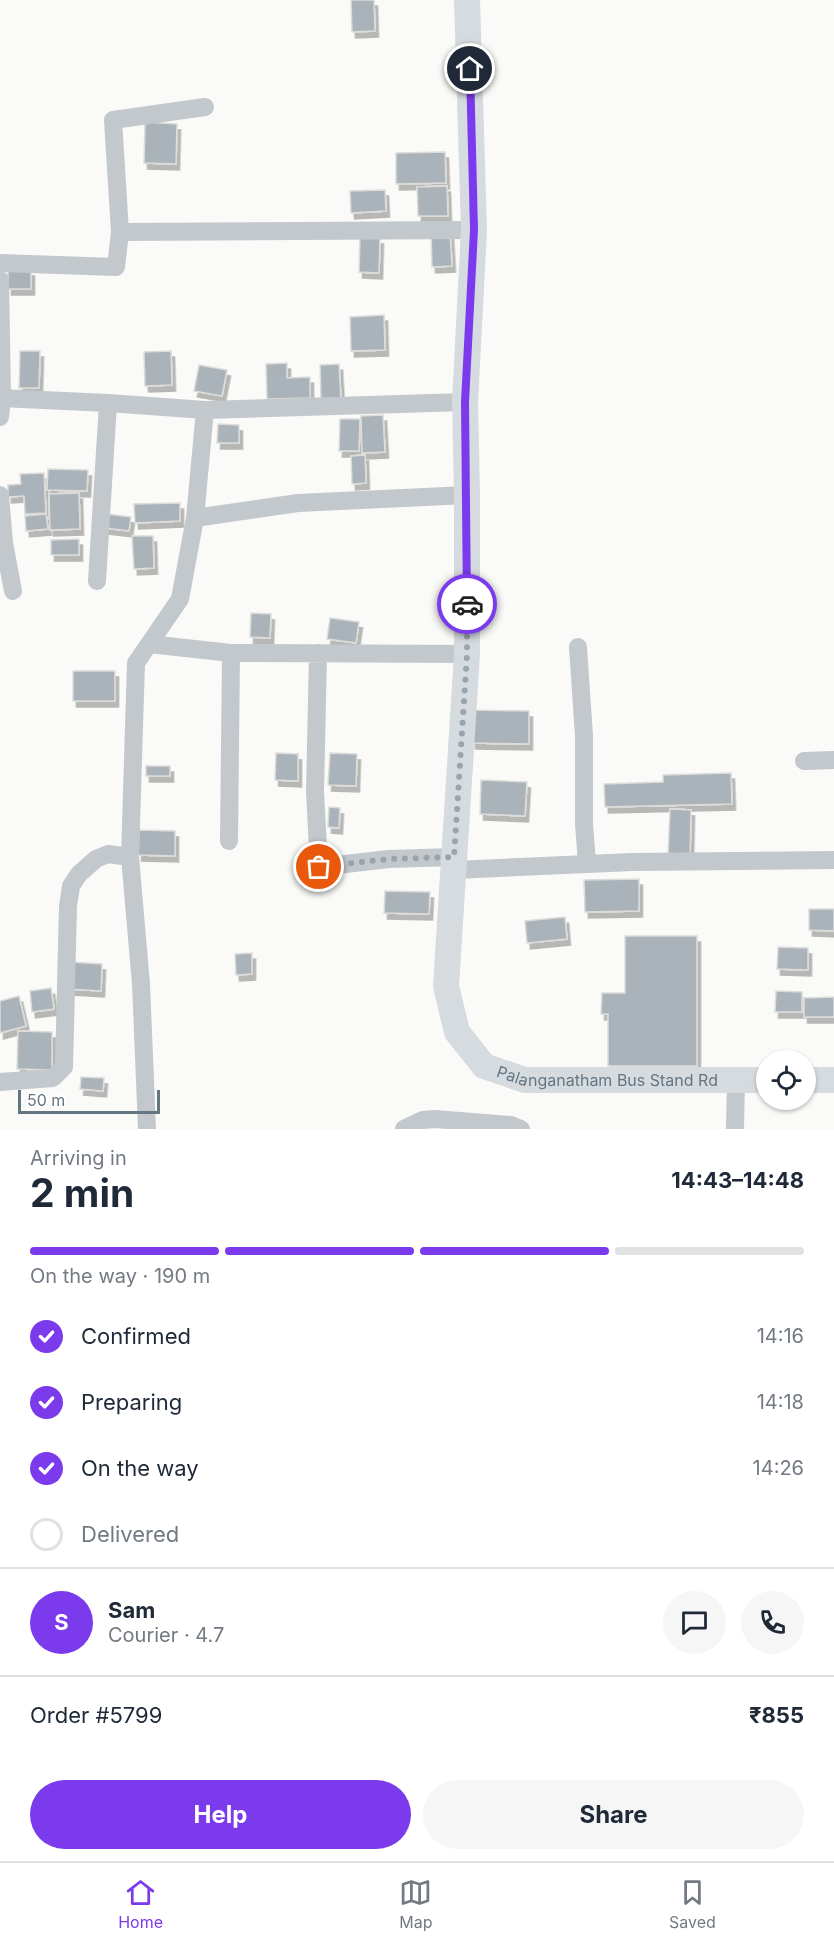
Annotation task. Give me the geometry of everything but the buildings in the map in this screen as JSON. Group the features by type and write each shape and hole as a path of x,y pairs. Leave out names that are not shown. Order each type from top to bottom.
{"street":[{"name":"Palanganatham Bus Stand Rd","path":"467,0 474,230 465,402 467,654 446,986 457,1032 484,1066 525,1080 756,1080"},
{"path":"0,263 116,267 120,232 113,120 205,106"},
{"path":"120,232 474,230"},
{"path":"0,280 0,417"},
{"path":"1,398 205,410 465,402"},
{"path":"97,581 108,403"},
{"path":"147,1129 141,984 130,857 136,663 180,599 195,518 205,410"},
{"path":"0,495 2,543 13,591"},
{"path":"195,518 298,503 467,495"},
{"path":"149,644 231,653 467,654"},
{"path":"578,647 584,736 586,863"},
{"path":"229,841 231,653"},
{"path":"318,653 315,792 319,867 389,859 454,864 834,860"},
{"path":"804,761 834,760"},
{"path":"0,1082 53,1078 60,1073 64,1066 68,906 71,886 79,874 96,859 108,854 130,857"},
{"path":"735,1129 736,1080"},
{"path":"816,1080 834,1080"},
{"path":"404,1129 423,1120 435,1119 475,1125 511,1125 521,1129"}],"way so far":[{"path":"319,867 389,859 454,857 467,654 467,604"}],"route":[{"path":"467,604 465,402 474,230 470,69"}]}
